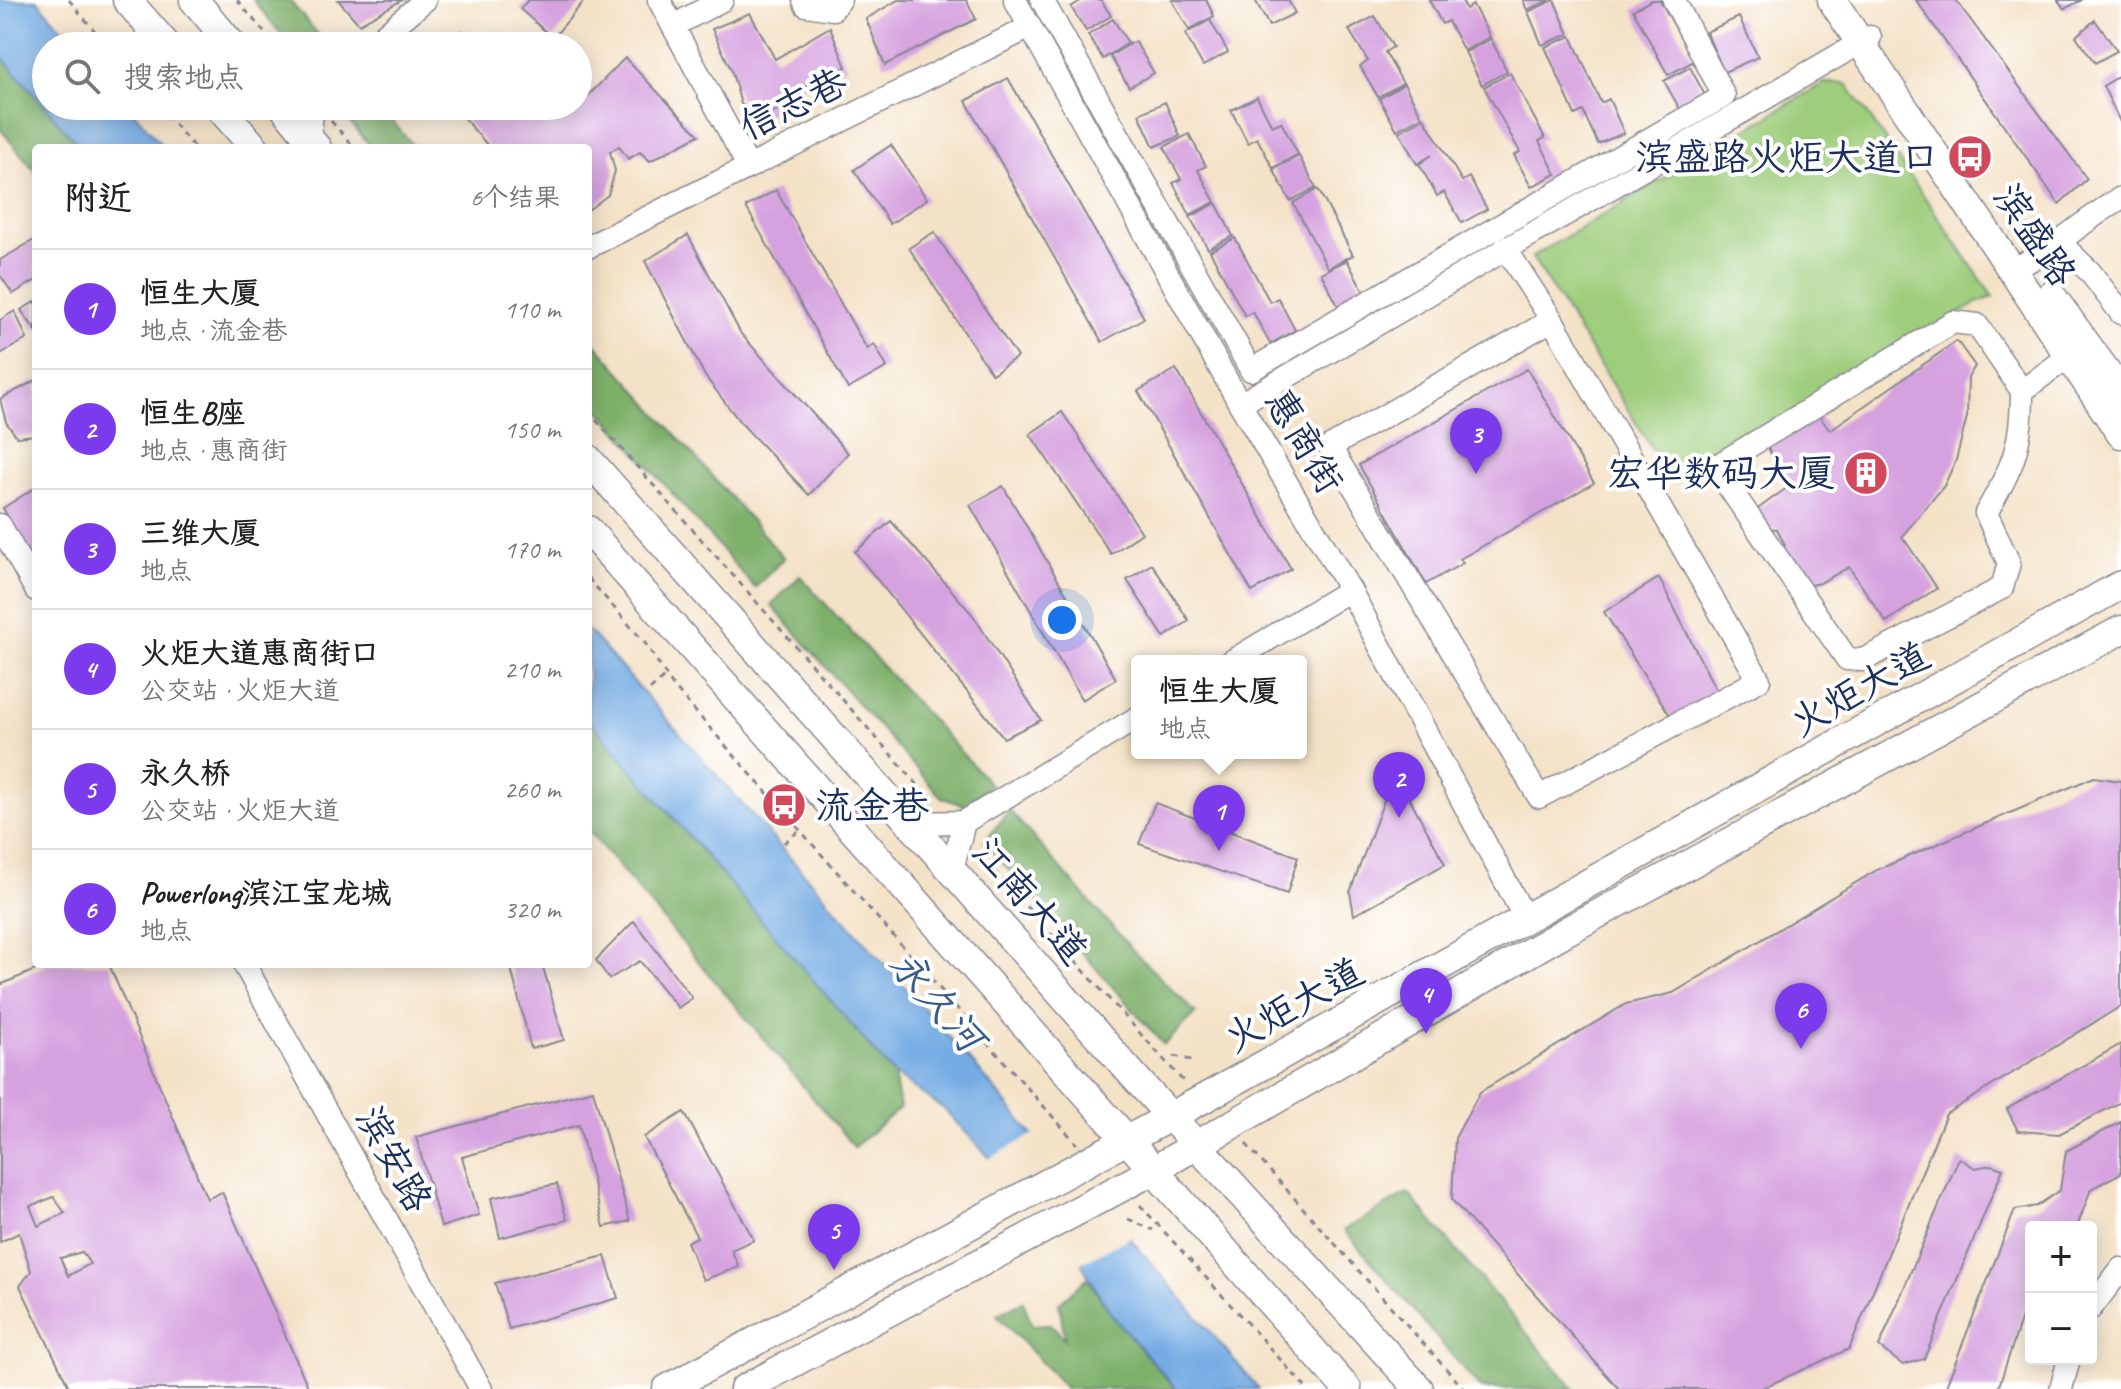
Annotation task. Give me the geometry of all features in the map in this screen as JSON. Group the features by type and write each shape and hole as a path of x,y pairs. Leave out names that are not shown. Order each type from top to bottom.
{"main road":[{"path":"127,0 155,32"},
{"path":"194,0 221,32"},
{"name":"滨盛路","path":"1832,0 2121,392"},
{"name":"滨盛路","path":"1847,0 1864,40 2121,434"},
{"path":"230,120 251,144"},
{"path":"294,120 314,144"},
{"name":"江南大道","path":"592,463 1170,1116 1419,1389"},
{"path":"592,535 1347,1389"},
{"name":"火炬大道","path":"667,1389 1201,1100 2121,585"},
{"name":"火炬大道","path":"744,1389 1152,1171 1563,933 2121,630"}],"street":[{"path":"387,32 425,0"},
{"path":"659,0 748,166"},
{"path":"673,26 722,0"},
{"path":"804,0 806,5 833,9 840,0"},
{"name":"惠商街","path":"1015,0 1240,404 1350,590 1526,920"},
{"path":"1042,0 1251,370 1724,96 1674,0"},
{"name":"信志巷","path":"592,245 1030,27"},
{"path":"1240,404 1864,40"},
{"path":"314,144 318,120"},
{"path":"2027,262 2060,243 2087,218 2121,198"},
{"path":"2060,243 2090,272 2121,313"},
{"path":"1505,248 1552,320 1759,680 1539,797 1330,447 1552,320"},
{"path":"1953,322 1977,325 2022,391 2022,435 2008,476 1986,513 2009,563 2002,588 1863,660 1847,659 1715,467 1953,322"},
{"path":"2022,391 2069,356"},
{"path":"0,525 32,583"},
{"path":"1242,655 1350,590"},
{"path":"913,823 959,826 1131,722"},
{"path":"952,870 959,826"},
{"name":"滨安路","path":"246,968 481,1389"},
{"path":"2097,1300 2121,1269"},
{"path":"2061,1389 2067,1365"}],"path":[{"path":"69,0 95,32"},
{"path":"237,0 264,32"},
{"path":"170,120 191,144"},
{"path":"328,120 351,144"},
{"path":"592,415 959,826 1164,1063 1201,1100"},
{"path":"592,583 645,643 666,675 1085,1162"},
{"path":"650,690 666,675"},
{"path":"784,843 800,829"},
{"path":"1174,1056 1195,1061"},
{"path":"1228,1126 1262,1160 1464,1389"},
{"path":"1112,1192 1307,1389"},
{"path":"1128,1219 1153,1230"}],"green space":[{"path":"253,0 289,0 316,32 279,32"},
{"path":"0,55 32,92 32,120 57,120 78,144 32,144 32,167 0,129"},
{"path":"1824,83 1847,84 1993,297 1979,302 1674,483 1532,257"},
{"path":"348,120 392,120 412,144 369,144"},
{"path":"592,340 784,558 755,588 592,402"},
{"path":"800,576 990,784 967,806 942,798 771,605"},
{"path":"592,724 894,1074 900,1108 854,1147 592,835"},
{"path":"1009,810 1136,954 1196,1013 1164,1045 984,842"},
{"path":"1408,1193 1574,1389 1481,1389 1344,1230"},
{"path":"1087,1278 1111,1314 1176,1389 1066,1389 997,1315 1023,1301 1032,1325 1051,1324 1065,1339 1059,1303"}],"water":[{"path":"0,0 37,0 65,32 32,32 32,92 0,55"},
{"path":"57,120 141,120 161,144 78,144"},
{"path":"592,635 995,1089 1041,1146 1116,1222 1259,1389 1176,1389 1111,1314 1070,1244 944,1109 894,1074 592,724"}],"pier":[{"path":"1036,1133 1133,1236 1077,1265 1067,1246 985,1161"}],"building":[{"path":"338,0 402,0 359,24"},
{"path":"528,0 585,0 558,32 546,32 520,9"},
{"path":"898,0 966,0 976,19 885,65 866,19"},
{"path":"1082,0 1101,0 1111,16 1086,31 1071,7"},
{"path":"1172,0 1206,0 1214,16 1189,30"},
{"path":"1255,0 1288,0 1295,13 1269,26"},
{"path":"1429,0 1462,0 1466,9 1473,5 1490,37 1464,51 1448,21 1442,24"},
{"path":"1523,0 1550,0 1527,10"},
{"path":"1554,0 1569,34 1542,45 1528,12"},
{"path":"1652,0 1660,0 1694,61 1668,75 1633,10"},
{"path":"1916,0 1956,0 2087,179 2059,204"},
{"path":"2058,0 2082,0 2064,9"},
{"path":"750,13 775,59 830,27 846,67 794,92 784,106 768,115 753,111 741,104 731,69 712,29"},
{"path":"1375,16 1393,47 1385,52 1403,83 1378,97 1360,66 1368,61 1349,30"},
{"path":"1739,17 1758,57 1724,72 1706,32"},
{"path":"1113,19 1128,43 1103,59 1088,35"},
{"path":"1210,20 1228,52 1203,66 1185,34"},
{"path":"2095,20 2117,51 2095,63 2076,36"},
{"path":"1571,36 1601,103 1609,99 1624,133 1598,144 1583,111 1575,115 1545,47"},
{"path":"1491,39 1507,71 1482,85 1465,52"},
{"path":"1135,41 1154,73 1129,87 1110,56"},
{"path":"625,58 699,135 650,161 640,152 628,159 619,146 610,152 615,171 608,195 592,207 592,144 486,144 465,120 592,120 592,92"},
{"path":"1690,67 1707,99 1682,113 1664,81"},
{"path":"1510,73 1545,138 1539,141 1556,174 1531,187 1514,155 1520,152 1484,87"},
{"path":"2121,75 2121,124 2103,86"},
{"path":"1008,78 1144,318 1102,342 966,101"},
{"path":"1404,84 1422,116 1397,130 1379,99"},
{"path":"1257,97 1272,126 1281,122 1298,154 1273,168 1257,138 1248,143 1231,110"},
{"path":"1165,102 1180,136 1154,147 1139,114"},
{"path":"1424,118 1462,181 1469,177 1487,209 1462,223 1444,192 1437,196 1419,164 1432,155 1417,164 1399,132"},
{"path":"1189,134 1206,166 1198,170 1215,202 1190,215 1173,183 1181,179 1164,147"},
{"path":"891,145 927,199 890,224 854,170"},
{"path":"1299,156 1316,188 1290,201 1273,169"},
{"path":"1318,189 1353,255 1328,268 1293,203"},
{"path":"776,190 867,349 874,344 887,367 848,389 746,207"},
{"path":"1216,203 1233,236 1208,249 1190,217"},
{"path":"934,232 1017,357 992,374 909,248"},
{"path":"688,235 741,334 848,453 809,495 740,422 705,376 645,261"},
{"path":"1235,238 1270,302 1278,298 1295,330 1270,344 1253,312 1245,316 1210,251"},
{"path":"32,241 32,282 13,294 0,275 0,260"},
{"path":"1347,260 1364,292 1338,306 1321,273"},
{"path":"32,303 32,325 21,310"},
{"path":"15,311 27,339 0,354 0,320"},
{"name":"宏华数码大厦","path":"1957,341 1975,366 1968,378 1967,417 1956,460 1944,486 1902,536 1937,588 1886,622 1849,567 1820,583 1810,585 1798,580 1782,552 1785,545 1777,529 1764,528 1755,511 1788,487 1768,448 1818,415 1830,430"},
{"path":"1176,369 1291,569 1252,592 1138,391"},
{"path":"1527,369 1594,483 1460,559 1463,563 1426,584 1359,465"},
{"path":"32,382 32,435 17,437 6,422 0,399"},
{"path":"1062,412 1142,533 1111,554 1030,434"},
{"path":"1003,486 1116,679 1082,700 970,505"},
{"path":"32,490 32,561 3,508"},
{"path":"891,521 972,614 1041,720 1004,738 855,552"},
{"path":"1152,564 1189,621 1164,637 1127,580"},
{"path":"1659,578 1719,696 1678,728 1604,612"},
{"path":"1395,771 1445,864 1354,915 1350,892"},
{"path":"2094,777 2121,781 2121,1006 1946,1114 1849,1349 1760,1389 1619,1389 1452,1200 1455,1138 1480,1092 1626,1004 1673,993 1877,870"},
{"path":"1155,803 1298,857 1287,894 1139,844"},
{"path":"634,921 692,998 678,1008 640,961 609,979 596,960"},
{"path":"40,968 111,968 207,1199 222,1192 309,1389 70,1389 20,1286 31,1271 19,1233 0,1242 0,985","holes":["54,1197 65,1213 38,1226 30,1206","82,1252 90,1264 68,1276 60,1258"]},
{"path":"511,968 543,968 564,1040 531,1049"},
{"path":"2121,1044 2121,1102 2059,1134 2018,1131 2007,1109"},
{"path":"593,1090 630,1221 604,1227 579,1125 462,1157 479,1215 441,1227 416,1137"},
{"path":"684,1112 754,1240 731,1250 739,1267 703,1280 687,1242 697,1237 644,1137"},
{"path":"2121,1122 2121,1173 2091,1189 2079,1221 2025,1221 2025,1308 1998,1389 1945,1389 2015,1210 2037,1206 2060,1190 2066,1151"},
{"path":"1959,1158 1975,1168 1991,1165 2003,1169 1924,1359 1903,1365 1879,1347"},
{"path":"557,1184 567,1220 500,1238 491,1198"},
{"path":"605,1256 618,1298 509,1329 495,1283"}],"place":[{"name":"滨盛路火炬大道口","path":"1970,157"},
{"name":"宏华数码大厦","path":"1866,473"},
{"name":"三维大厦","path":"1476,474"},
{"name":"流金巷","path":"784,805"},
{"name":"恒生B座","path":"1399,818"},
{"name":"恒生大厦","path":"1219,851"},
{"name":"火炬大道惠商街口","path":"1426,1034"},
{"name":"Powerlong滨江宝龙城","path":"1801,1049"},
{"name":"永久桥","path":"834,1270"}],"water label":[{"name":"永久河","path":"937,1001"}]}
